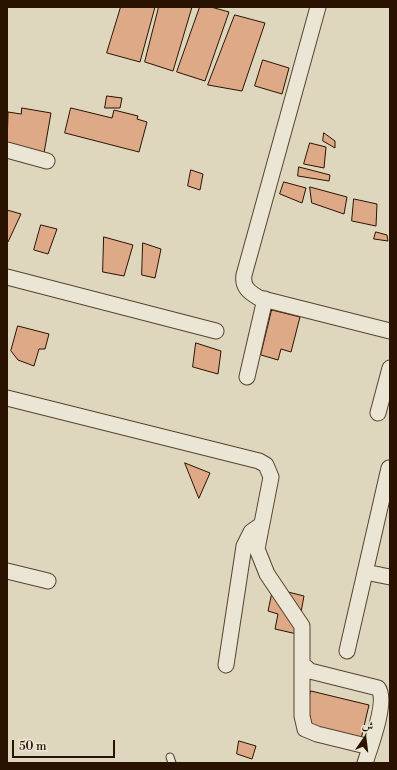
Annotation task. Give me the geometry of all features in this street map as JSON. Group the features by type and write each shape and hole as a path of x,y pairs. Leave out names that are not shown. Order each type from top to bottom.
{"street":[{"path":"318,7 244,275 244,286 250,293 265,300 390,331"},
{"path":"7,150 47,161"},
{"path":"7,277 216,331"},
{"path":"247,377 265,300"},
{"path":"378,413 390,368"},
{"path":"7,398 259,461 266,465 271,477 257,549 267,574 302,626 302,716 305,729 317,734 370,747"},
{"path":"347,651 389,468"},
{"path":"226,665 244,546 247,537 251,532 261,525"},
{"path":"7,572 48,581"},
{"path":"365,572 390,577"},
{"path":"302,664 310,671 378,688 382,697 365,763"}],"building":[{"path":"121,7 155,7 140,62 107,53"},
{"path":"159,7 192,7 173,71 145,62"},
{"path":"200,7 211,7 229,12 205,81 177,72"},
{"path":"235,15 265,23 242,91 208,85"},
{"path":"263,60 289,68 282,94 255,86"},
{"path":"107,96 122,98 120,108 105,108"},
{"path":"22,108 51,113 44,153 7,146 8,112 21,114"},
{"path":"71,108 112,118 114,110 138,116 137,119 147,122 139,152 65,133"},
{"path":"324,133 335,141 335,148 323,141"},
{"path":"310,143 326,147 324,168 304,164"},
{"path":"299,167 330,175 329,181 298,176"},
{"path":"191,170 203,174 200,190 188,186"},
{"path":"284,182 306,188 302,203 280,194"},
{"path":"310,187 347,197 344,214 312,203"},
{"path":"354,199 377,204 376,226 352,221"},
{"path":"7,210 21,214 8,242 7,242"},
{"path":"41,225 57,229 48,254 34,250"},
{"path":"376,232 387,235 388,241 374,239"},
{"path":"104,237 133,245 124,276 103,272"},
{"path":"143,243 161,249 155,278 142,275"},
{"path":"272,310 300,317 291,352 281,349 278,360 261,355"},
{"path":"18,326 49,334 45,349 39,349 34,366 18,360 11,351"},
{"path":"196,343 221,351 218,374 193,367"},
{"path":"185,463 210,473 199,498"},
{"path":"284,591 304,596 297,634 275,629 278,614 268,611 272,592"},
{"path":"311,691 369,705 361,739 308,725 310,715 305,715"},
{"path":"239,741 256,746 252,759 237,754"}]}
